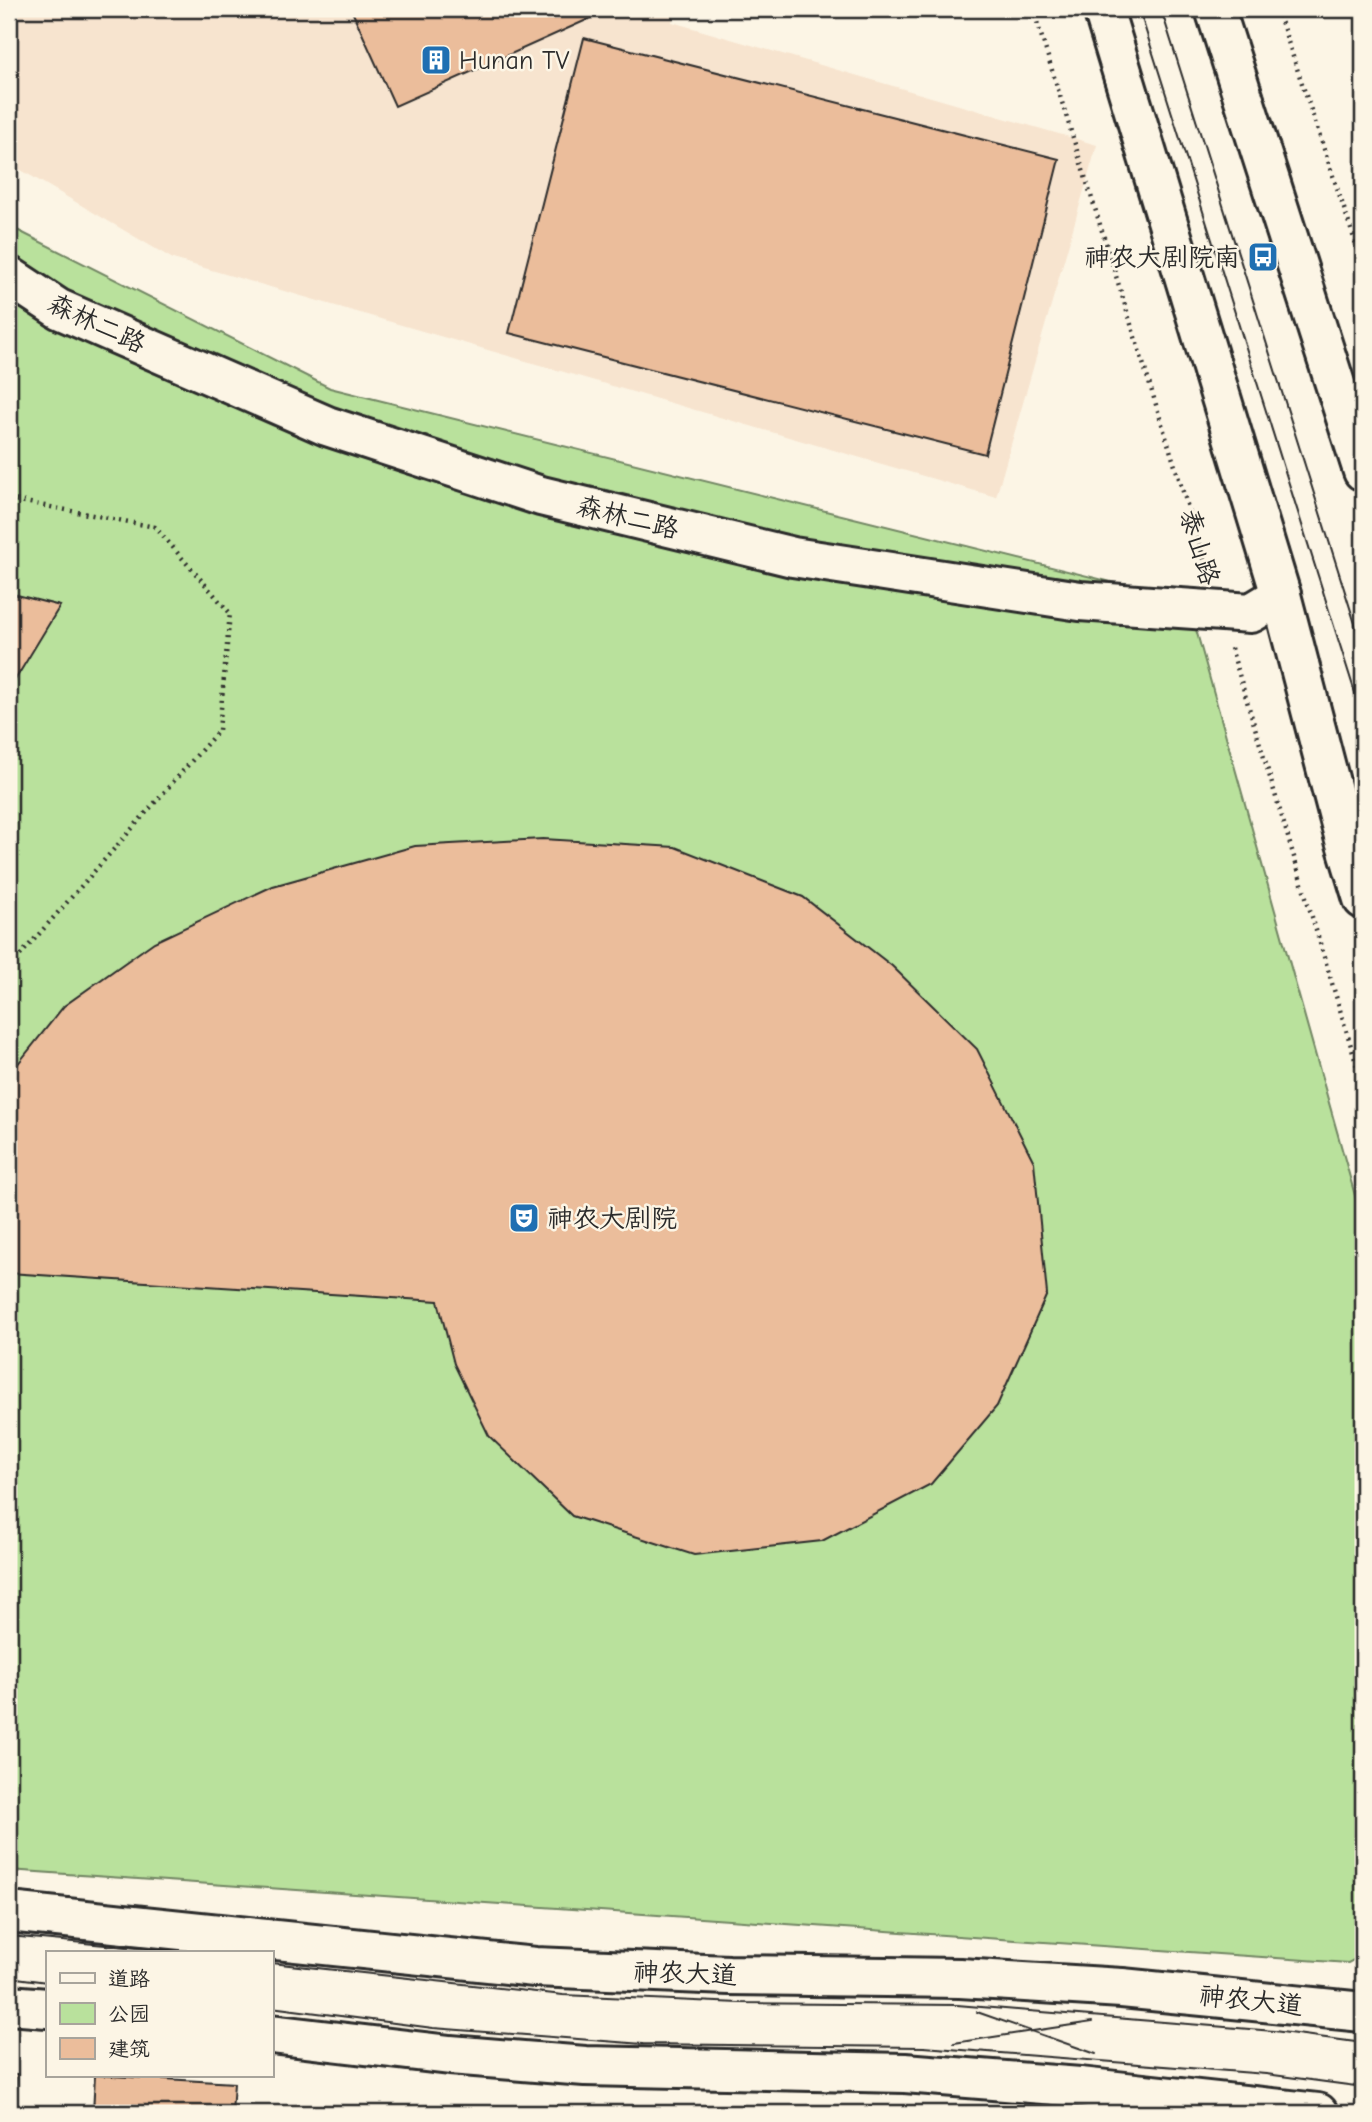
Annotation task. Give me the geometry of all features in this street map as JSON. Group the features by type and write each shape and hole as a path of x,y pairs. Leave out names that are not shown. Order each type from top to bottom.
{"main road":[{"path":"1102,9 1282,595 1345,840 1363,899"},
{"path":"1215,9 1362,465"},
{"name":"森林二路","path":"9,276 59,309 327,426 541,496 793,557 1080,601 1251,613 1282,595"},
{"name":"神农大道","path":"9,1912 535,1967 729,1975 960,1978 1122,1988 1363,2012"},
{"path":"9,2005 46,2008"},
{"path":"273,2034 450,2055 585,2066 905,2073 1080,2087 1318,2113"}],"path":[{"name":"泰山路","path":"1033,9 1220,611 1363,1086"},
{"path":"1277,9 1363,265"},
{"path":"9,499 155,527 230,613 219,730 9,968"}],"shaded area":[{"path":"9,9 675,9 672,22 1097,145 996,497 173,259 9,163"}],"green space":[{"path":"9,226 330,388 1188,601 1363,1224 1363,1955 1348,1963 9,1870"}],"building":[{"name":"Hunan TV","path":"351,9 597,9 600,14 395,106"},
{"path":"584,38 1059,159 985,454 509,333"},
{"path":"9,593 60,606 9,690"},
{"name":"神农大剧院","path":"543,839 675,847 803,897 892,966 977,1049 1034,1162 1047,1294 997,1406 931,1484 822,1541 694,1555 572,1516 489,1436 454,1364 438,1301 9,1273 9,1075 64,1006 154,942 273,886 415,846"},
{"path":"9,2074 17,2074 14,2113 9,2113"},
{"path":"95,2076 234,2083 232,2113 93,2113"}],"tram line":[{"path":"1139,9 1363,718"},
{"path":"1161,9 1363,649"},
{"path":"9,1936 169,1951"},
{"path":"273,1963 563,1995 739,2003 957,2005 1274,2031 1363,2043"},
{"path":"9,1977 46,1982"},
{"path":"273,2007 433,2028 643,2044 924,2047 1266,2074 1363,2087"},
{"path":"977,2012 1096,2054"},
{"path":"954,2043 1092,2022"}],"place":[{"name":"Hunan TV","path":"436,60"},
{"name":"神农大剧院南","path":"1263,257"},
{"name":"神农大剧院","path":"524,1218"}]}
